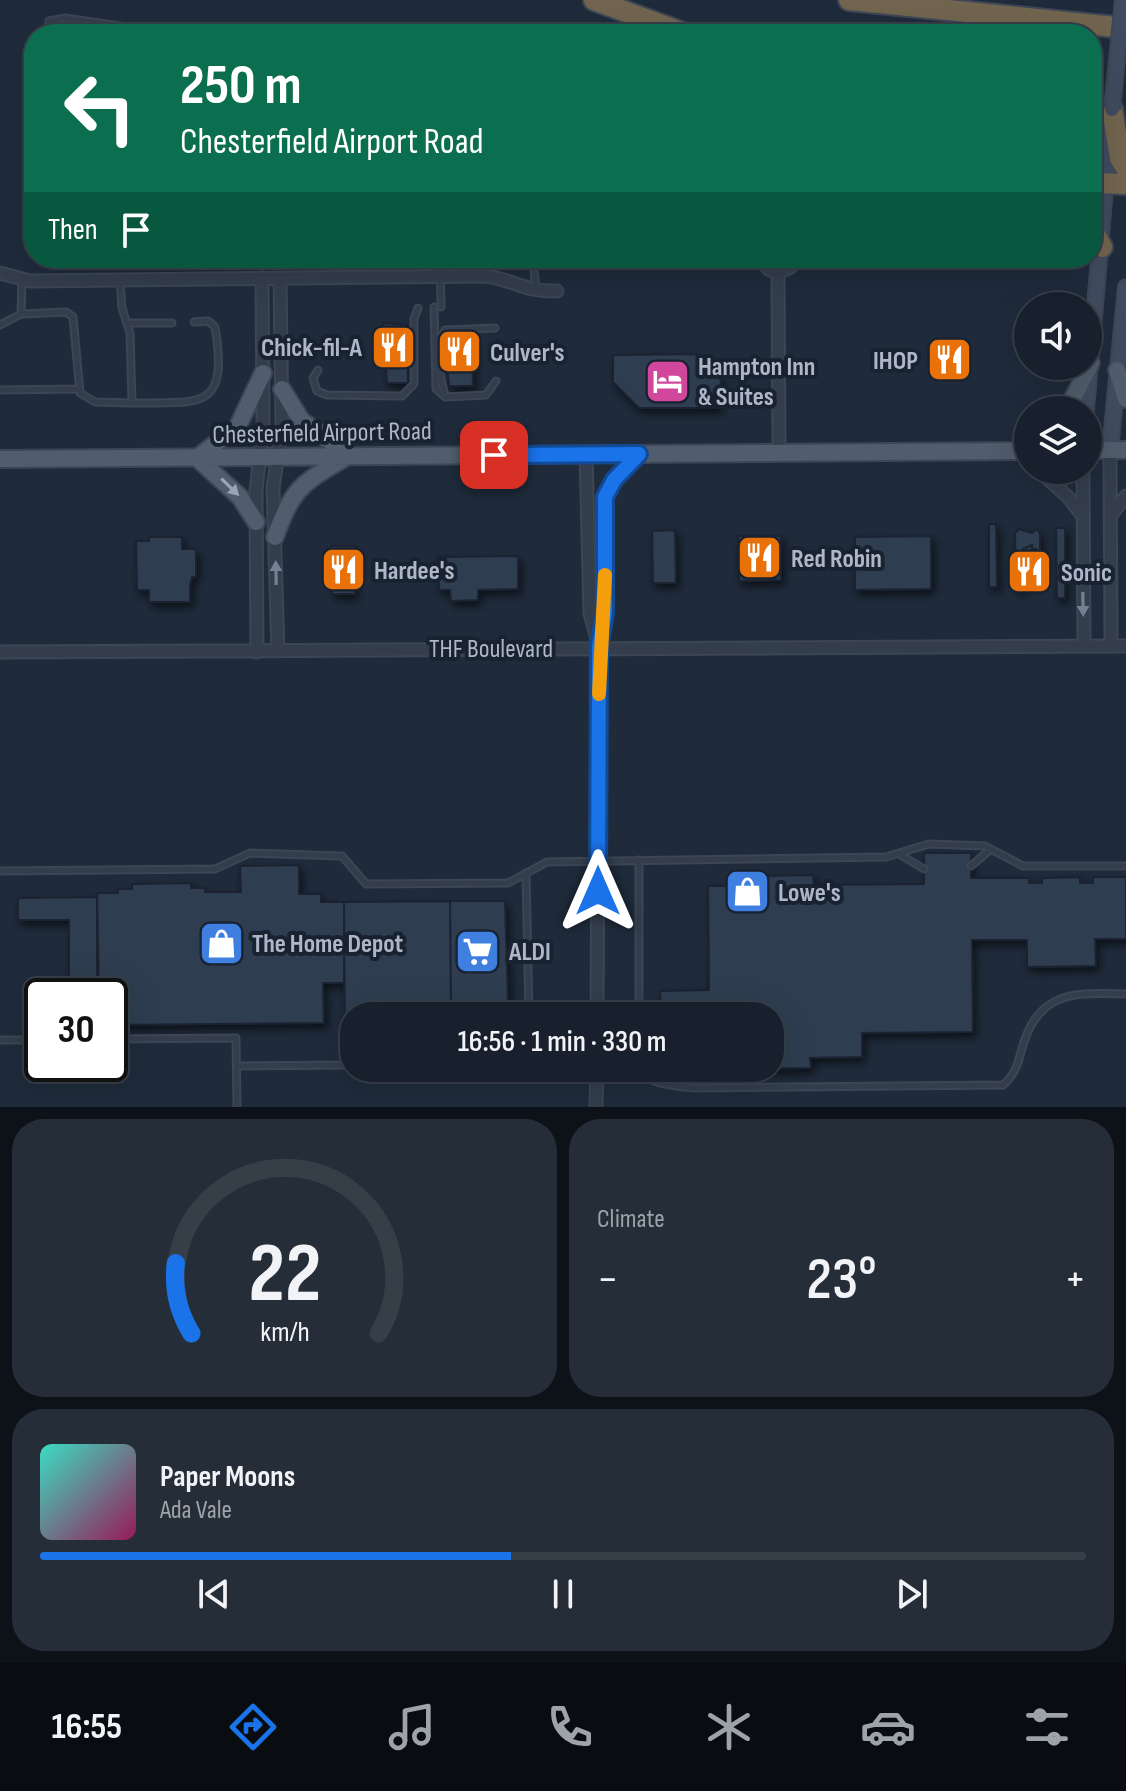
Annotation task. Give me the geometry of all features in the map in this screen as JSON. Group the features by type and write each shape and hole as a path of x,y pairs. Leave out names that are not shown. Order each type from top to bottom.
{"highway":[{"path":"594,0 659,24"},
{"path":"849,0 1086,24"},
{"path":"1102,26 1126,28"},
{"path":"1112,109 1120,158 1126,168"}],"main road":[{"path":"1117,370 1126,399"},
{"path":"256,522 240,497 197,458 238,426 263,373"},
{"path":"275,537 287,502 295,491 349,455 301,420 282,389"},
{"name":"Chesterfield Airport Road","path":"0,459 1014,452"}],"street":[{"path":"1102,213 1108,183 1123,0"},
{"path":"767,268 778,273 789,268"},
{"path":"1094,292 1096,268"},
{"path":"0,273 22,279 120,280 440,276 500,278 537,292 557,291"},
{"path":"778,273 779,453"},
{"path":"257,652 256,522 263,373 262,278"},
{"path":"278,651 273,488 282,389 280,278"},
{"path":"1111,646 1110,516 1118,450 1117,370 1126,287"},
{"path":"586,454 590,613 599,647"},
{"path":"597,1002 599,647 605,613 605,497 614,480 639,454"},
{"path":"1054,484 1082,516"},
{"path":"1083,484 1084,646"},
{"path":"1110,516 1126,496"},
{"name":"THF Boulevard","path":"0,652 1126,646"},
{"path":"596,1107 597,1082"}],"lane":[{"path":"49,24 49,21 65,18 107,24"},
{"path":"440,268 441,307"},
{"path":"534,268 537,292"},
{"path":"21,314 22,279"},
{"path":"120,280 122,308 128,323 132,403"},
{"path":"434,307 433,376 436,389 445,397 486,395 496,381"},
{"path":"318,370 313,378 317,391 327,395 402,396 410,392 414,384 414,319 418,308"},
{"path":"0,325 21,314 66,312 73,317 78,389"},
{"path":"0,390 78,389 95,402 204,400 214,390 217,362 215,327 208,321 194,322"},
{"path":"128,323 172,323"},
{"path":"445,397 440,379 439,341 445,330 495,328"},
{"path":"0,871 215,869 250,853 342,856 366,884 508,883 547,862 886,857 929,844 991,849 1023,866 1126,866"},
{"path":"971,866 991,849"},
{"path":"898,853 924,869"},
{"path":"639,860 639,1002"},
{"path":"526,873 529,1002"},
{"path":"662,1082 695,1088 1003,1085 1016,1074 1030,1025 1043,1007 1055,1000 1083,994 1126,994"},
{"path":"128,1039 236,1038 237,1107"},
{"path":"0,1040 24,1040"},
{"path":"237,1066 340,1065"}],"building":[{"path":"383,323 407,325 408,383 387,383"},
{"name":"Culver's","path":"445,338 472,338 473,386 449,386"},
{"name":"Hampton Inn & Suites","path":"695,354 721,380 720,408 639,408 613,382 613,355"},
{"path":"989,524 996,524 997,587 989,587"},
{"path":"1056,528 1065,528 1065,598 1057,598"},
{"path":"1019,529 1032,533 1036,529 1040,533 1040,560 1036,560 1036,549 1032,549 1032,545 1023,549 1023,590 1016,590 1015,533"},
{"path":"675,530 676,583 653,583 652,531"},
{"name":"Red Robin","path":"738,536 781,536 781,580 739,581"},
{"path":"931,536 931,589 855,590 855,537"},
{"path":"149,537 182,537 182,549 196,549 196,577 192,577 190,585 190,602 149,602 149,590 137,590 136,541 149,541"},
{"name":"Sonic","path":"1032,545 1032,549 1036,549 1036,584 1023,584 1023,549"},
{"name":"Hardee's","path":"331,546 355,546 355,594 332,594"},
{"path":"518,556 518,589 478,590 478,600 451,601 450,590 439,590 438,557"},
{"path":"924,853 971,853 971,878 1029,878 1029,883 1042,883 1042,878 1080,877 1080,883 1093,883 1093,877 1126,877 1126,939 1095,939 1096,966 1027,967 1027,940 972,940 973,1032 862,1033 862,1057 810,1058 811,1068 784,1068 784,1002 660,1002 660,991 709,990 708,886 758,886 758,876 813,875 814,885 924,884"},
{"name":"The Home Depot","path":"299,865 299,894 321,894 321,902 344,902 344,983 323,983 324,1023 128,1025 128,978 99,978 97,893 118,893 118,889 132,889 132,884 191,883 191,888 205,888 205,892 241,892 240,866"},
{"path":"97,897 97,978 69,978 69,920 18,920 18,898"},
{"path":"450,901 451,1002 345,1002 344,902"},
{"name":"ALDI","path":"450,901 505,901 508,1001 451,1002"}],"slow traffic":[{"path":"599,694 605,575"}],"place":[{"name":"Chick-fil-A","path":"393,347"},
{"name":"Culver's","path":"459,352"},
{"name":"IHOP","path":"949,360"},
{"name":"Hampton Inn & Suites","path":"667,381"},
{"name":"Red Robin","path":"760,558"},
{"name":"Hardee's","path":"343,570"},
{"name":"Sonic","path":"1030,572"},
{"name":"Lowe's","path":"747,892"},
{"name":"The Home Depot","path":"221,943"},
{"name":"ALDI","path":"478,951"}],"route":[{"path":"494,455 639,454 620,472 607,489 605,497 605,613 599,647 598,891"}]}
